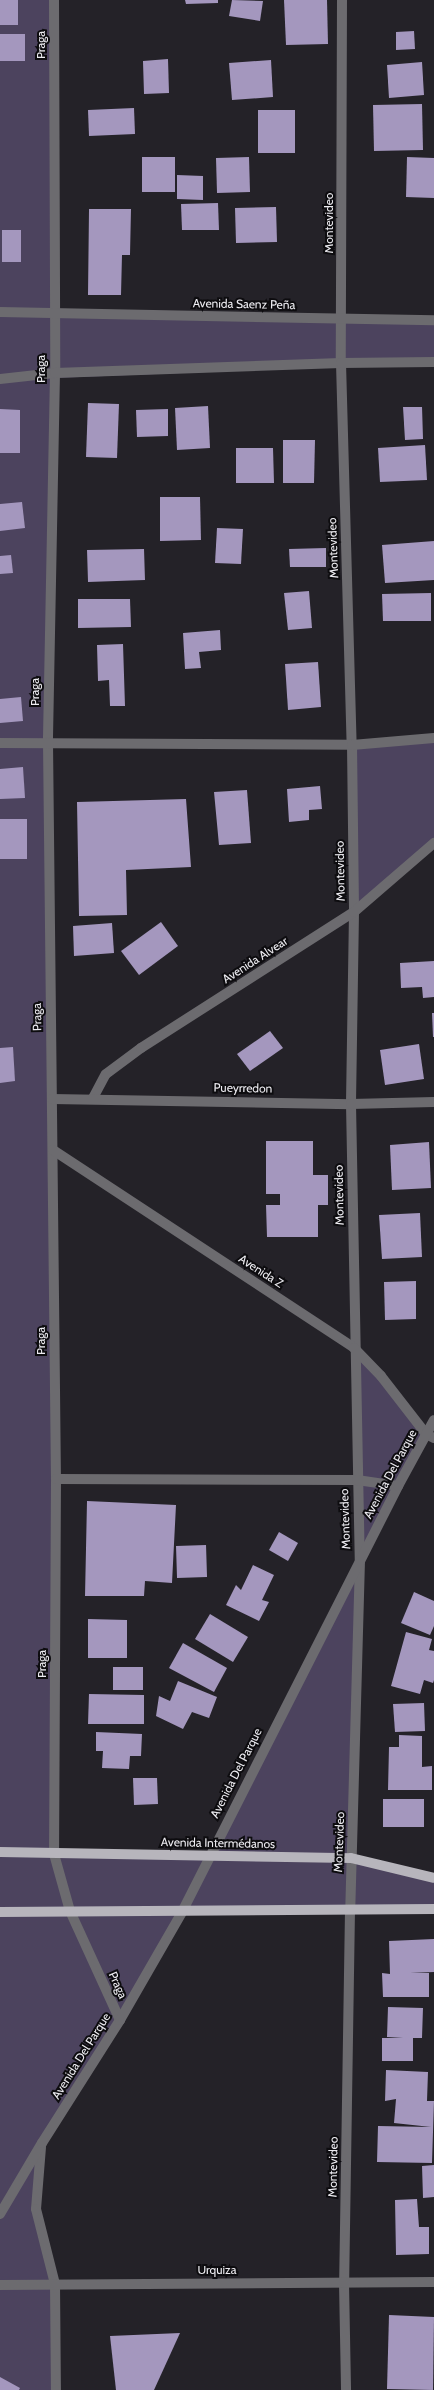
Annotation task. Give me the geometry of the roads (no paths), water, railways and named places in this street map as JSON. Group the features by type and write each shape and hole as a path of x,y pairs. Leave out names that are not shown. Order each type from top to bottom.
{"main road":[{"name":"Avenida Intermédanos","path":"0,1852 352,1858 434,1878"},
{"path":"0,1912 182,1912 434,1909"}],"street":[{"name":"Praga","path":"54,0 53,312 55,373 48,742 56,1479 54,1854 70,1911 120,2020"},
{"name":"Montevideo","path":"342,0 341,363 352,745 354,912 351,1104 354,1348 360,1560 350,1910 344,2283 346,2390"},
{"name":"Avenida Saenz Peña","path":"0,312 434,320"},
{"path":"0,378 55,373 341,363 434,362"},
{"path":"0,743 48,742 352,745 434,738"},
{"name":"Avenida Alvear","path":"93,1098 106,1074 141,1048 354,912 434,843"},
{"name":"Pueyrredon","path":"52,1098 351,1104 434,1102"},
{"name":"Avenida Z","path":"53,1150 354,1348 381,1376 430,1436"},
{"name":"Avenida Del Parque","path":"0,2214 42,2143 120,2020 182,1912 209,1856 398,1486 430,1436 434,1420"},
{"path":"56,1479 357,1480 398,1486"},
{"path":"42,2143 36,2209 56,2284 56,2390"},
{"name":"Urquiza","path":"0,2285 434,2282"}]}
